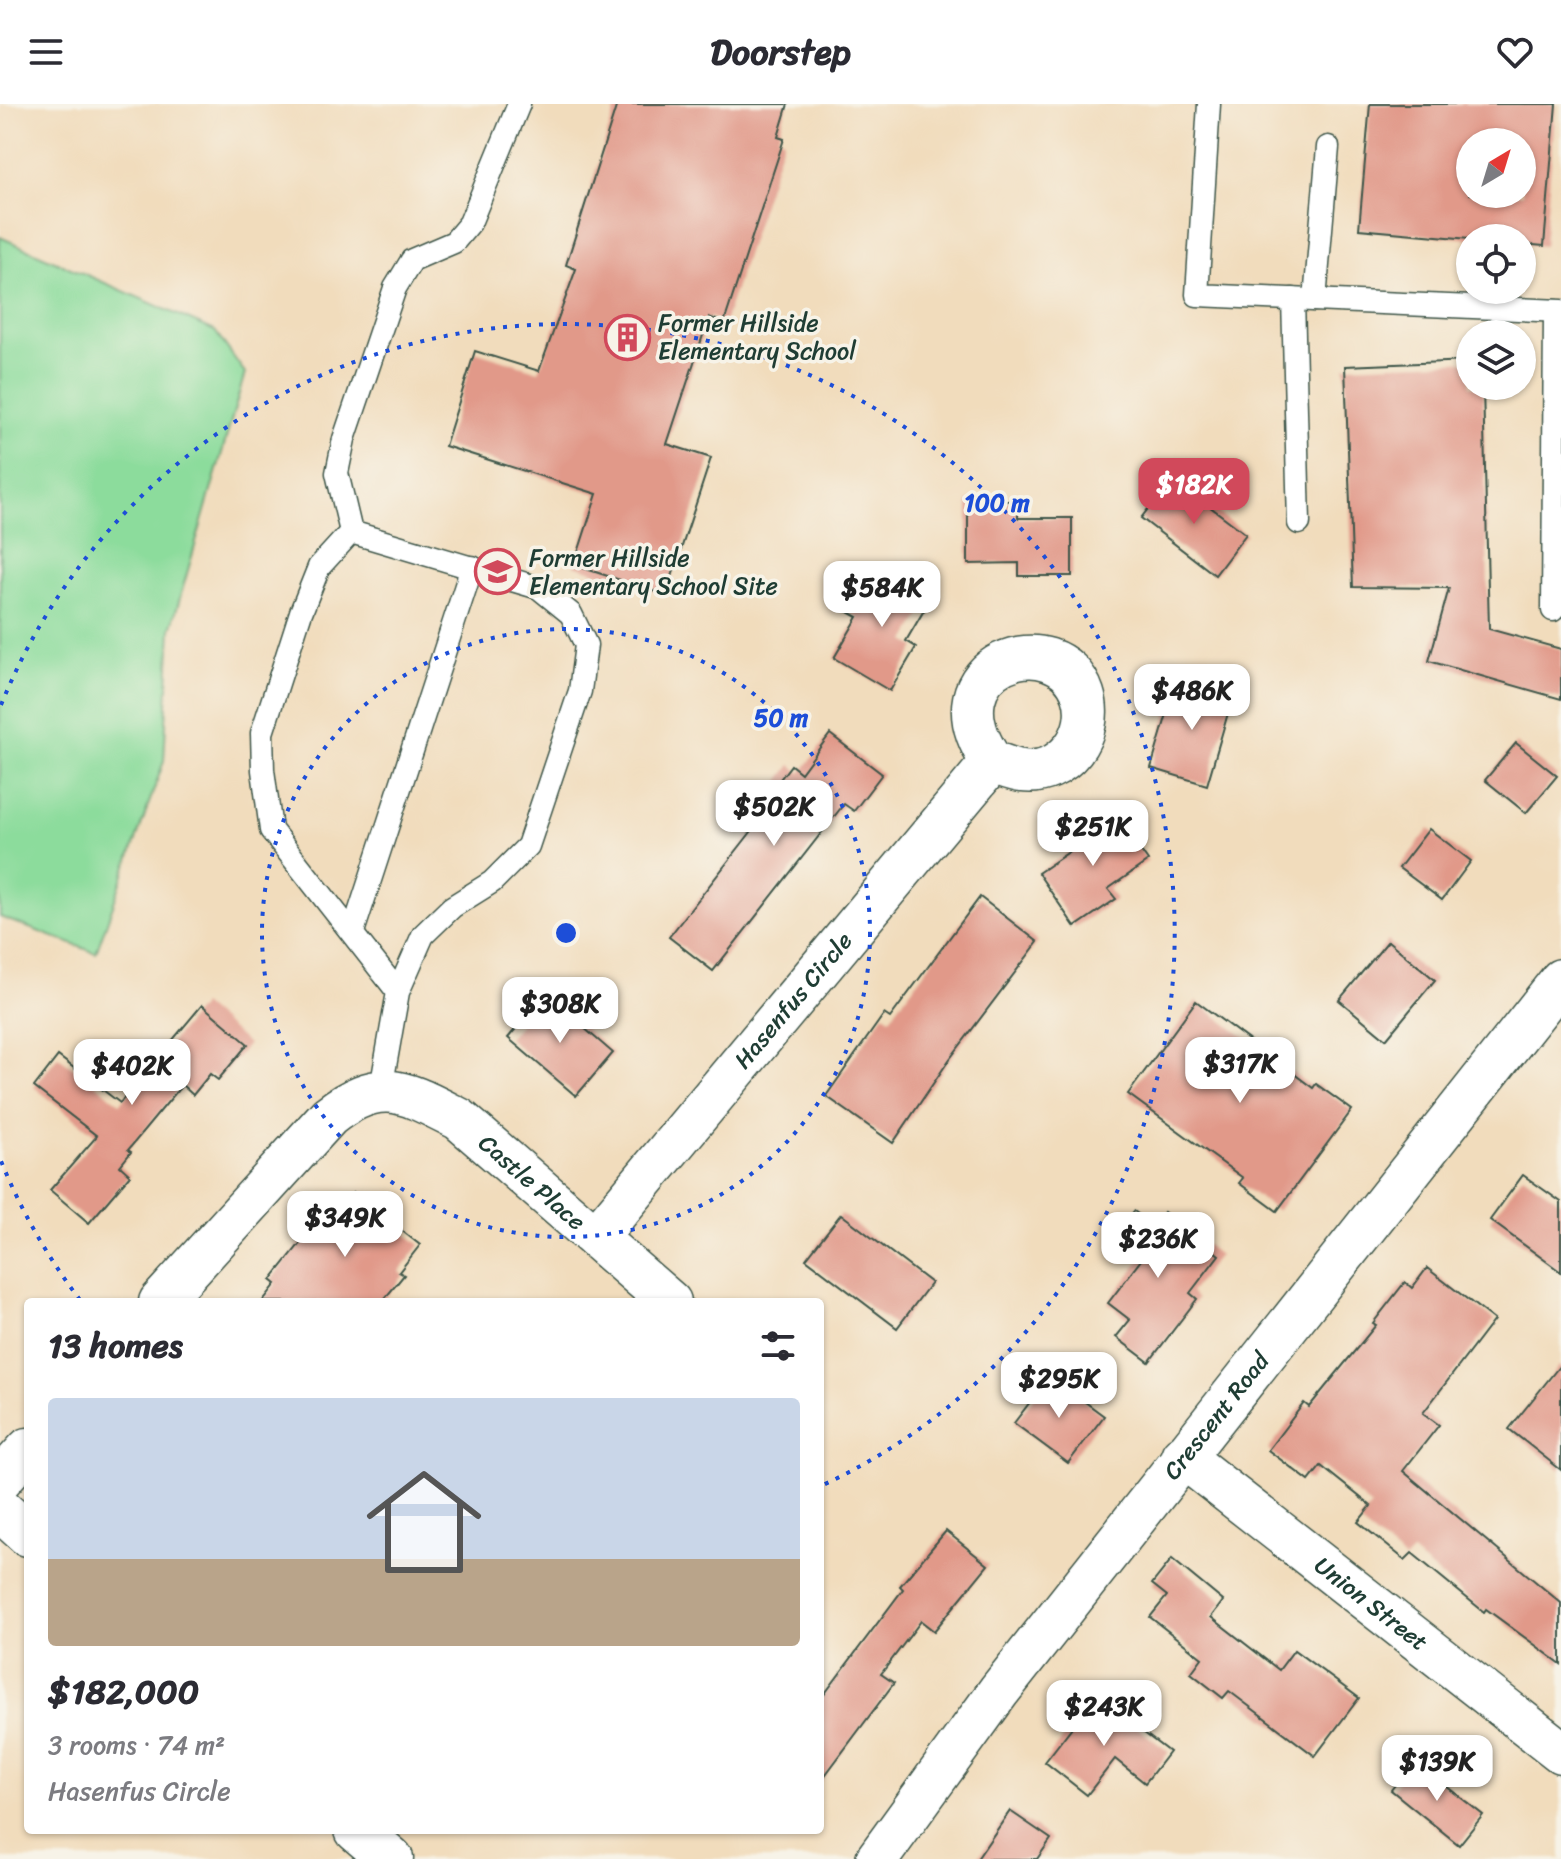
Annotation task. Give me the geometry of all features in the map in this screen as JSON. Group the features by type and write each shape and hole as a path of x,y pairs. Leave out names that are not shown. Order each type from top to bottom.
{"street":[{"name":"Hasenfus Circle","path":"596,1237 992,762"},
{"name":"Crescent Road","path":"877,1859 999,1691 1561,980"},
{"name":"Castle Place","path":"381,1089 420,1099 459,1119 665,1298"},
{"path":"164,1298 329,1116 353,1097 381,1089"},
{"path":"0,1480 24,1453"},
{"name":"Union Street","path":"1182,1456 1561,1752"},
{"path":"0,1509 24,1530"}],"lane":[{"path":"351,532 337,473 344,439 395,288 402,271 412,260 454,242 470,223 519,104"},
{"path":"1209,104 1197,295 1558,311 1553,610"},
{"path":"1299,523 1304,300 1328,147"},
{"path":"351,532 539,588 571,614 586,645 580,691 528,846 492,882 452,907 423,935 398,992 381,1089"},
{"path":"351,532 319,567 262,733 271,830 297,868 353,932 398,992"},
{"path":"353,932 472,567"}],"green space":[{"path":"0,237 215,331 245,373 171,629 164,761 96,953 0,917"}],"building":[{"name":"Former Hillside Elementary School","path":"617,104 788,104 778,137 784,139 724,323 709,317 667,444 711,458 666,595 574,565 597,494 445,446 475,351 539,371 576,269 566,265"},
{"path":"1370,104 1556,104 1544,246 1536,245 1536,224 1456,224 1456,238 1359,229"},
{"path":"1456,362 1456,400 1483,400 1489,629 1561,649 1561,699 1429,661 1449,588 1353,587 1345,366"},
{"path":"1172,478 1246,534 1215,575 1141,518"},
{"path":"968,501 1018,501 1018,518 1072,518 1072,576 1019,576 1019,563 968,564"},
{"path":"873,566 930,600 906,641 916,647 890,691 834,658 858,617 847,611"},
{"path":"1177,680 1233,696 1207,785 1151,768"},
{"path":"830,734 882,774 854,811 844,804 713,971 669,937 769,809 762,803 791,765 801,773"},
{"path":"1516,743 1557,776 1526,813 1485,780"},
{"path":"1111,809 1148,861 1108,889 1116,899 1075,927 1038,873 1079,845 1072,836"},
{"path":"1429,829 1471,861 1442,900 1399,868"},
{"path":"980,897 1038,942 949,1060 893,1143 826,1096 884,1014 890,1018"},
{"path":"1388,941 1435,980 1386,1039 1339,1000"},
{"path":"545,994 613,1053 576,1096 508,1038"},
{"path":"1196,1001 1313,1088 1316,1084 1352,1110 1277,1211 1239,1183 1243,1178 1128,1094"},
{"path":"202,1005 248,1044 218,1080 210,1074 193,1095 182,1085 128,1150 131,1152 120,1166 130,1175 89,1223 50,1190 97,1136 34,1087 58,1056 120,1103"},
{"path":"1523,1175 1561,1202 1561,1272 1490,1220"},
{"path":"354,1193 420,1245 399,1272 404,1275 385,1298 265,1298 276,1284 271,1280 322,1216 331,1223"},
{"path":"1134,1211 1154,1226 1164,1212 1219,1255 1190,1293 1197,1299 1149,1362 1116,1337 1130,1320 1108,1303 1141,1260 1113,1238"},
{"path":"841,1214 931,1283 897,1328 806,1259"},
{"path":"1427,1268 1494,1320 1423,1413 1439,1425 1403,1471 1561,1603 1561,1664 1486,1609 1484,1612 1412,1553 1405,1560 1358,1522 1371,1506 1321,1466 1309,1481 1268,1450 1304,1403 1309,1407 1376,1325 1373,1323 1405,1282 1412,1288"},
{"path":"1561,1364 1561,1470 1509,1429"},
{"path":"1050,1376 1104,1416 1068,1463 1014,1423"},
{"path":"946,1531 988,1565 934,1631 921,1621 881,1674 894,1683 824,1777 824,1695 903,1589 900,1586"},
{"path":"1172,1559 1223,1601 1211,1617 1279,1670 1294,1650 1359,1698 1315,1756 1229,1691 1223,1698 1191,1673 1202,1658 1150,1617 1167,1596 1152,1584"},
{"path":"1096,1696 1169,1752 1145,1783 1115,1759 1087,1795 1045,1762"},
{"path":"1414,1761 1483,1815 1459,1845 1391,1790"},
{"path":"1010,1811 1051,1839 1037,1859 977,1859"}],"place":[{"name":"Former Hillside Elementary School","path":"627,337"},
{"name":"Former Hillside Elementary School Site","path":"498,572"}]}
